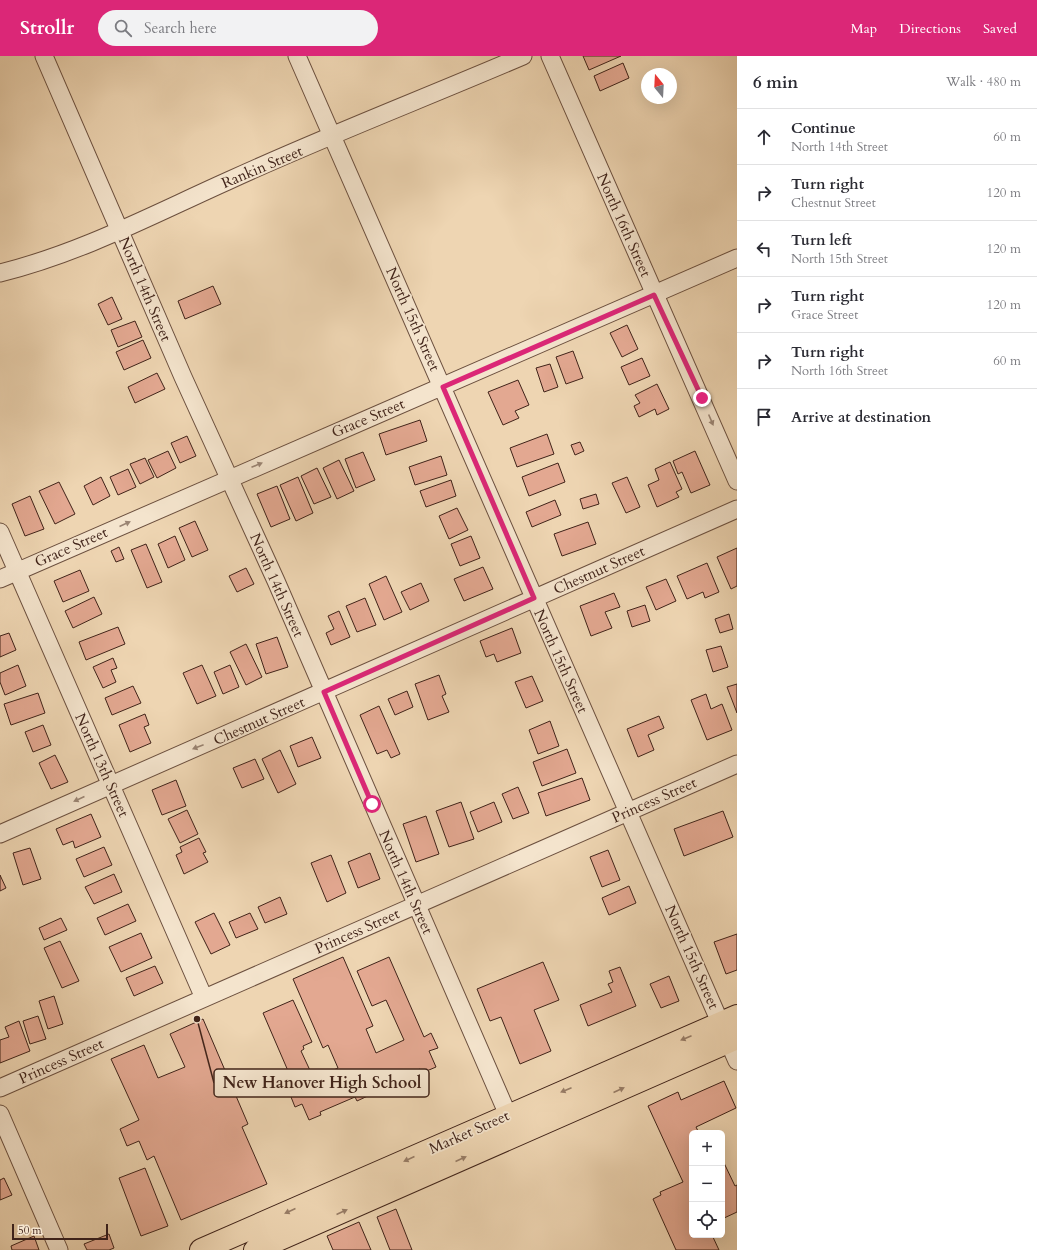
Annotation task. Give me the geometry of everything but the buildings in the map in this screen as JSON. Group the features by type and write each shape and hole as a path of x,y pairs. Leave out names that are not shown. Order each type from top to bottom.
{"main road":[{"name":"Market Street","path":"201,1250 508,1115 732,1036"},
{"name":"Market Street","path":"255,1250 732,1036"}],"street":[{"name":"North 14th Street","path":"44,56 324,692 508,1115"},
{"name":"North 15th Street","path":"297,56 443,387 627,811 732,1036"},
{"name":"Rankin Street","path":"0,272 34,264 70,252 231,179 523,56"},
{"name":"North 16th Street","path":"550,56 737,481"},
{"name":"Grace Street","path":"0,579 229,477 443,387 737,258"},
{"name":"Chestnut Street","path":"0,834 737,509"},
{"name":"North 13th Street","path":"0,532 204,998"},
{"name":"Princess Street","path":"0,1088 627,811 737,764"},
{"path":"0,1114 59,1250"}],"place":[{"name":"New Hanover High School","path":"197,1019"}],"route":[{"path":"372,804 324,692 534,598 443,387 654,295 702,398"}]}
